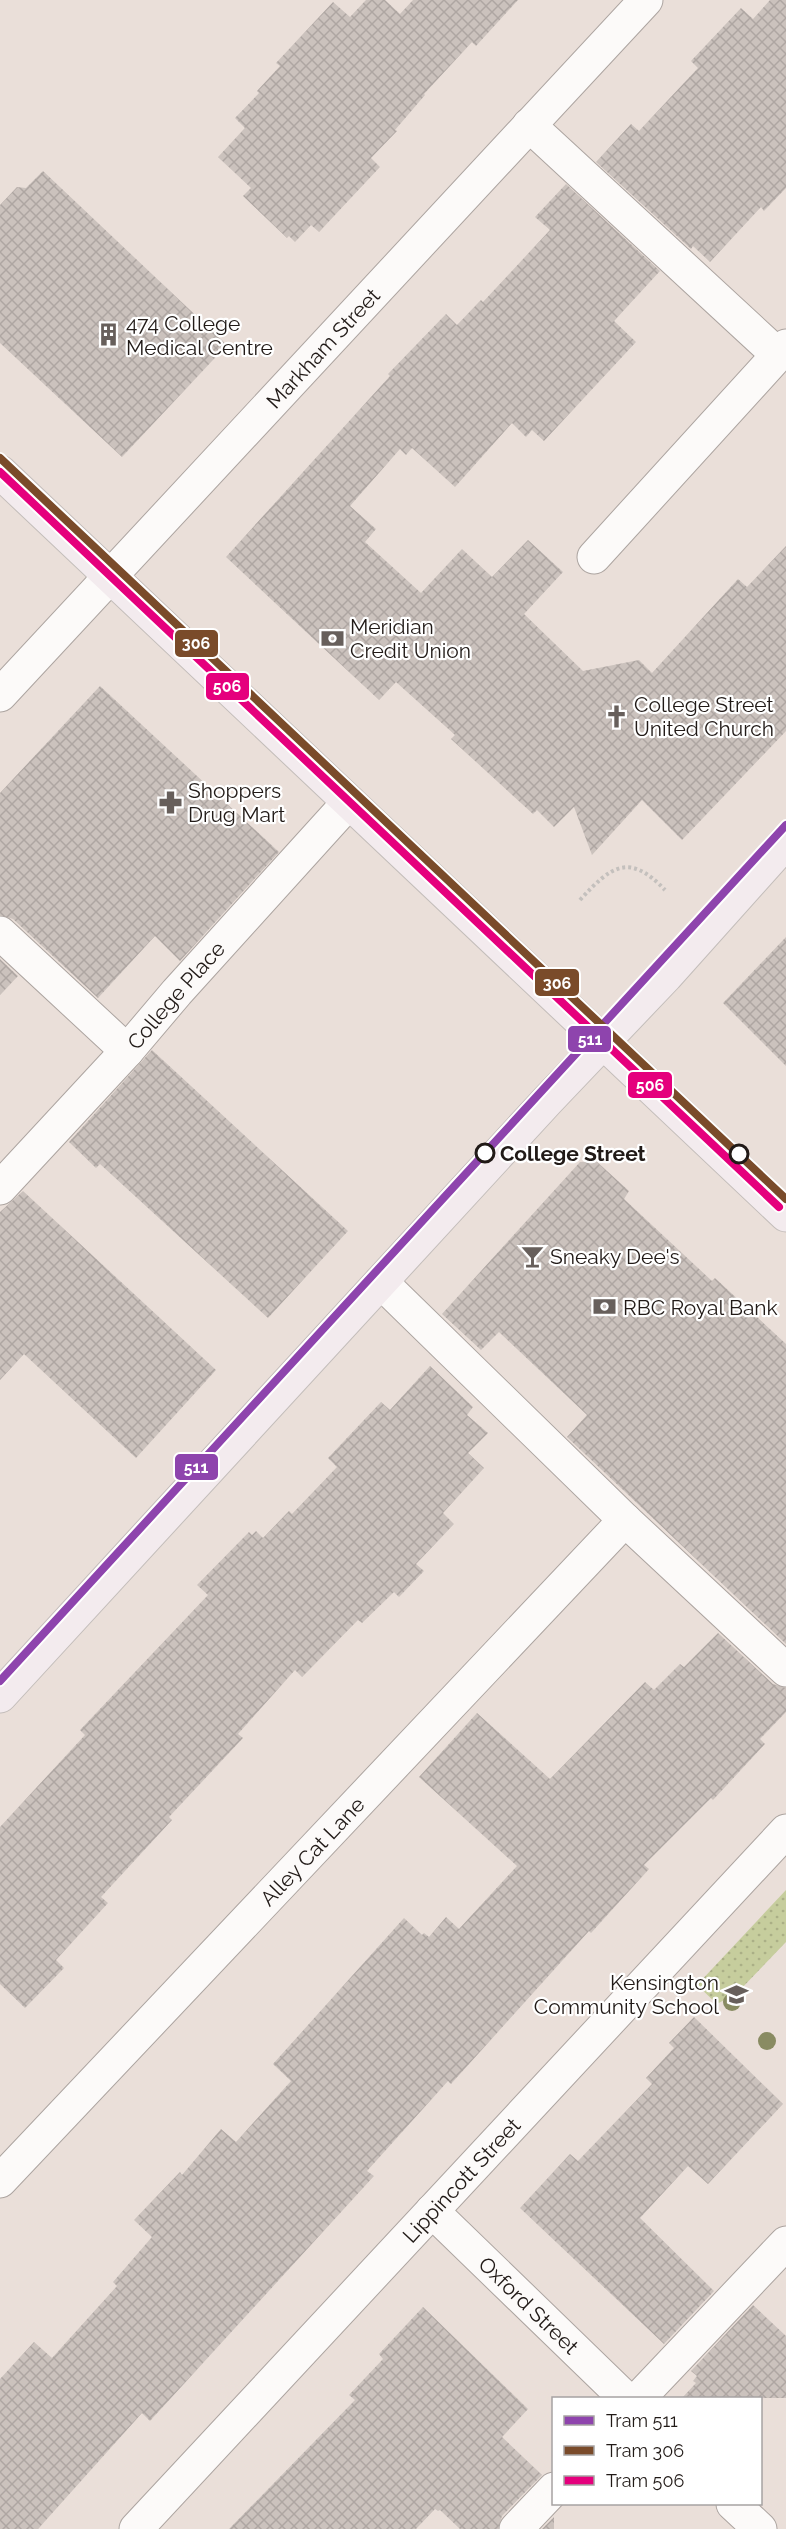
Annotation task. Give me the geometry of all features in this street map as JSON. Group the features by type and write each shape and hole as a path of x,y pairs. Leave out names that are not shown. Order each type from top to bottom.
{"main road":[{"path":"0,472 786,1215"},
{"path":"0,1696 603,1041 666,976 786,842"}],"street":[{"name":"Markham Street","path":"0,694 646,0"},
{"path":"529,125 782,351 594,557"},
{"name":"College Place","path":"0,1188 127,1051 184,984 350,802"},
{"path":"0,933 127,1051"},
{"path":"381,1282 625,1520 786,1670"},
{"name":"Alley Cat Lane","path":"0,2181 625,1520"},
{"name":"Lippincott Street","path":"136,2529 786,1832"},
{"name":"Oxford Street","path":"432,2211 624,2397"},
{"path":"640,2397 786,2243"},
{"path":"516,2529 552,2491"},
{"path":"734,2505 760,2529"}],"path":[{"path":"580,900 609,871 626,868 644,871 665,890"}],"green space":[{"path":"786,1890 786,1942 737,1993 717,2004 697,1985"}],"building":[{"path":"366,0 385,0 400,14 413,0 518,0 476,46 472,42 424,94 395,130 397,131 371,158 380,167 319,232 311,225 295,242 289,236 287,238 243,196 251,188 218,157 245,128 235,118 280,66 276,63 333,2 350,17"},
{"path":"770,0 786,0 786,188 764,211 761,207 710,262 693,246 691,249 596,162 631,124 639,131 698,68 691,61 741,8 753,19"},
{"name":"474 College Medical Centre","path":"43,171 227,345 122,457 0,343 0,205 17,187 26,188"},
{"path":"566,184 660,271 614,321 636,342 544,441 532,430 526,437 512,423 455,487 412,448 406,455 400,449 350,506 376,529 365,542 421,593 462,549 492,577 528,540 563,572 524,614 583,671 639,660 652,673 738,579 747,587 786,546 786,731 682,840 642,800 592,855 574,807 554,827 537,810 533,814 451,739 455,735 396,682 379,700 226,557 390,376 388,374 446,314 457,325 481,300 483,302 550,230 535,217"},
{"path":"100,686 279,852 180,961 155,936 98,998 13,919 0,915 0,793"},
{"path":"786,937 786,1066 723,1003"},
{"path":"0,959 18,976 0,995"},
{"path":"152,1050 348,1231 268,1318 100,1164 96,1168 69,1142"},
{"path":"596,1161 629,1191 624,1199 712,1281 715,1278 786,1344 786,1644 567,1437 587,1415 499,1332 481,1350 442,1314 580,1162"},
{"path":"23,1191 216,1370 136,1458 24,1354 0,1380 0,1212"},
{"path":"430,1366 473,1407 467,1415 488,1433 468,1453 484,1468 443,1513 454,1524 416,1564 424,1571 399,1597 394,1592 362,1623 358,1620 302,1677 295,1670 238,1734 243,1738 169,1817 172,1820 101,1897 108,1903 56,1960 64,1968 25,2008 0,1984 0,1827 85,1735 80,1730 208,1595 197,1585 249,1532 252,1535 256,1531 263,1538 289,1511 292,1514 337,1467 328,1458 381,1402 390,1410"},
{"path":"718,1633 773,1684 786,1688 786,1712 760,1739 765,1744 713,1800 711,1798 644,1865 649,1869 591,1933 589,1931 451,2084 448,2081 367,2171 374,2176 150,2421 142,2413 38,2529 0,2529 0,2379 34,2342 52,2358 117,2286 113,2282 152,2237 134,2220 180,2172 182,2175 221,2129 236,2142 291,2081 273,2064 404,1918 422,1935 424,1933 429,1937 446,1917 459,1929 517,1866 419,1777 477,1713 550,1779 645,1682 654,1690 680,1664 684,1667"},
{"path":"694,2017 783,2104 708,2184 688,2166 640,2218 714,2291 664,2344 520,2208 570,2154 578,2161 652,2084 646,2078 674,2048 669,2043"},
{"path":"753,2305 786,2336 786,2398 683,2397 696,2383 693,2381 697,2376 691,2371"},
{"path":"423,2307 528,2409 502,2437 542,2475 502,2516 498,2529 460,2529 440,2510 435,2509 416,2529 229,2529 355,2400 349,2395 383,2359 379,2354"},
{"path":"554,2517 554,2529 542,2529"}],"tram line":[{"name":"306","path":"0,458 786,1199"},
{"name":"506","path":"0,472 779,1207"},
{"name":"511","path":"0,1681 786,825"}],"place":[{"name":"474 College Medical Centre","path":"108,335"},
{"name":"Meridian Credit Union","path":"332,638"},
{"name":"College Street United Church","path":"616,716"},
{"name":"Shoppers Drug Mart","path":"170,802"},
{"name":"College Street","path":"485,1153"},
{"name":"Sneaky Dee's","path":"532,1256"},
{"name":"RBC Royal Bank","path":"605,1307"},
{"name":"Kensington Community School","path":"737,1994"}]}
